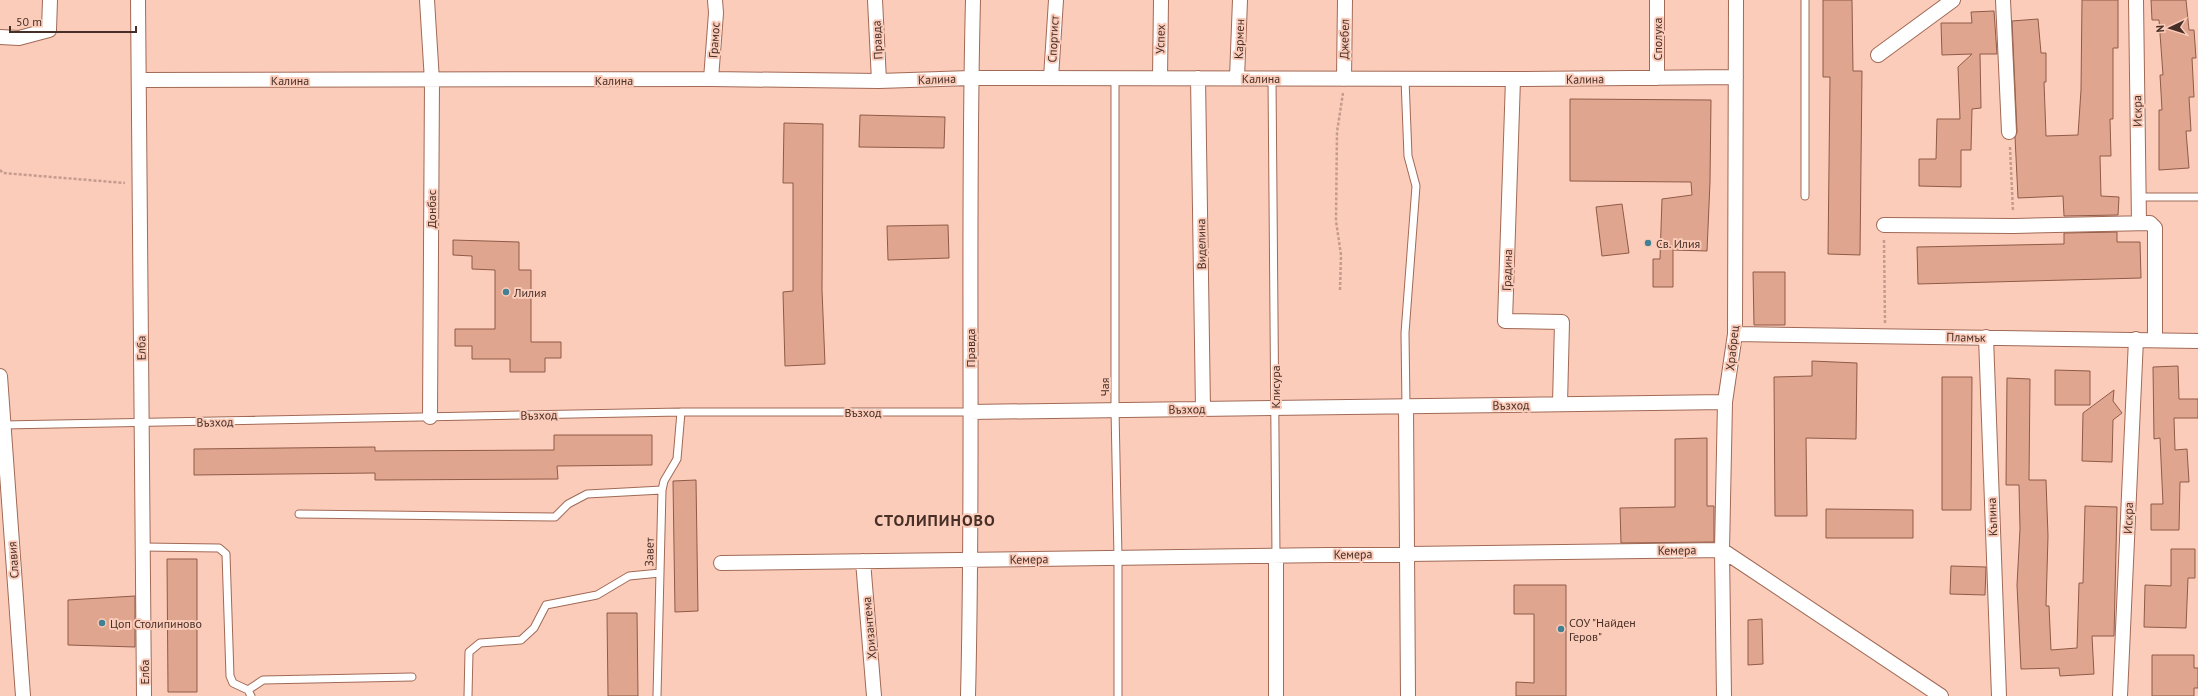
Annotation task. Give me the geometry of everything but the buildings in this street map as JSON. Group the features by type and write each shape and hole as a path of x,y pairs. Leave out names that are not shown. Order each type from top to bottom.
{"street":[{"path":"0,37 19,38 48,30 50,0"},
{"name":"Елба","path":"138,0 144,696"},
{"name":"Донбас","path":"427,0 432,81 430,417"},
{"name":"Грамос","path":"712,79 716,13 715,0"},
{"name":"Правда","path":"875,0 879,81"},
{"name":"Правда","path":"968,696 972,560 970,412 971,78 973,0"},
{"name":"Спортист","path":"1051,78 1056,0"},
{"name":"Успех","path":"1160,78 1161,0"},
{"name":"Кармен","path":"1237,78 1240,0"},
{"name":"Джебел","path":"1344,79 1345,0"},
{"name":"Сполука","path":"1657,0 1657,78"},
{"name":"Храбрец","path":"1724,696 1722,550 1725,402 1734,334 1736,0"},
{"path":"1878,55 1953,0"},
{"path":"2003,0 2009,132"},
{"name":"Искра","path":"2136,0 2139,223"},
{"name":"Калина","path":"139,80 432,81 712,79 879,81 971,78 1513,80 1736,77"},
{"name":"Виделина","path":"1198,78 1203,409"},
{"name":"Градина","path":"1513,80 1506,321 1562,322 1560,404"},
{"path":"1884,225 2014,226 2139,223 2154,226 2155,340"},
{"name":"Пламък","path":"1734,334 2198,340"},
{"name":"Къпина","path":"1986,337 1999,696"},
{"name":"Искра","path":"2120,696 2136,339"},
{"name":"Славия","path":"0,376 1,426 23,696"},
{"name":"Възход","path":"970,412 1725,402"},
{"path":"1406,406 1408,696"},
{"path":"1722,550 1940,696"},
{"name":"Кемера","path":"721,563 1722,550"},
{"name":"Клисура","path":"1276,556 1276,696"},
{"name":"Хризантема","path":"863,561 874,696"}],"lane":[{"path":"1805,0 1805,196"},
{"name":"Чая","path":"1115,78 1115,410 1118,558 1118,696"},
{"name":"Клисура","path":"1272,78 1276,556"},
{"path":"1405,79 1408,156 1416,186 1405,333 1406,406"},
{"path":"2138,197 2198,197"},
{"name":"Възход","path":"1,426 681,412 970,412"},
{"name":"Завет","path":"657,696 662,490 664,481 677,459 681,412"},
{"path":"299,514 555,517 568,504 587,494 662,490"},
{"path":"143,547 219,548 226,554 230,676 233,683 249,693 263,680 412,677"},
{"path":"468,696 468,652 480,643 521,640 534,628 546,605 597,595 629,576 660,573"}],"path":[{"path":"1340,290 1341,255 1336,221 1337,132 1344,79"},
{"path":"2009,132 2014,226"},
{"path":"0,170 3,173 139,184"},
{"path":"1884,225 1886,336"}],"place":[{"name":"Св. Илия","path":"1648,243"},
{"name":"Лилия","path":"506,292"},
{"name":"Цоп Столипиново","path":"102,623"},
{"name":"СОУ \"Найден Геров\"","path":"1561,629"}],"district":[{"name":"СТОЛИПИНОВО","path":"935,520"}]}
